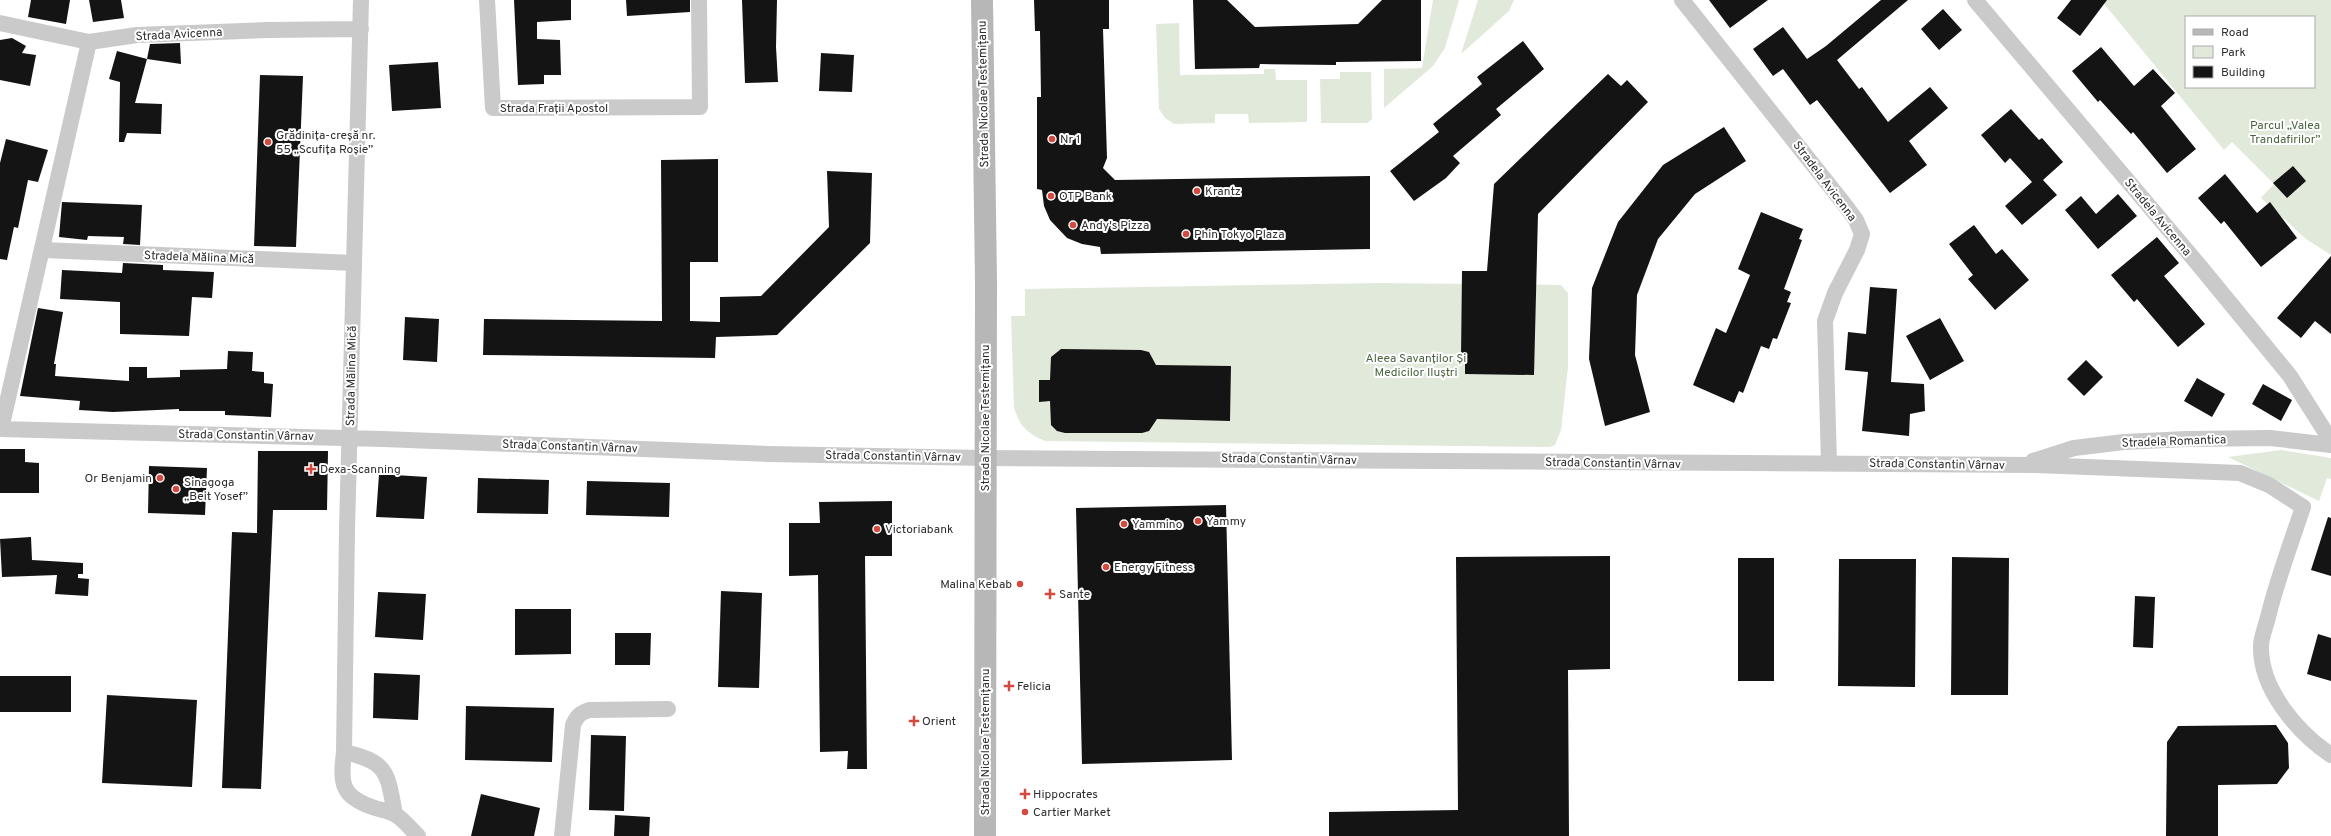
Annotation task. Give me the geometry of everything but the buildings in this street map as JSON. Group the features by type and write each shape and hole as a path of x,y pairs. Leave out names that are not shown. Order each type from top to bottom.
{"main road":[{"name":"Strada Nicolae Testemițanu","path":"982,0 986,282 984,458 985,836"}],"street":[{"name":"Strada Mălina Mică","path":"361,0 344,752 341,776 342,784 347,792 364,804 395,814 418,836"},
{"name":"Strada Frații Apostol","path":"487,0 493,108 700,106 699,0"},
{"name":"Stradela Avicenna","path":"1682,0 1845,205 1856,220 1862,234 1857,250 1835,293 1826,321 1829,463"},
{"name":"Stradela Avicenna","path":"1975,0 2198,264 2290,376 2331,441"},
{"name":"Strada Avicenna","path":"0,23 89,42 137,35 267,30 361,29"},
{"path":"1,429 43,250 89,42"},
{"name":"Stradela Mălina Mică","path":"43,250 354,263"},
{"name":"Strada Constantin Vârnav","path":"1,429 691,449 769,454 984,458 1233,458 1713,464 1829,463 2021,465 2240,473 2269,486 2303,507 2273,594 2261,646 2264,672 2275,695 2302,730 2326,751"},
{"name":"Stradela Romantica","path":"2021,465 2074,448 2124,442 2186,439 2270,438 2331,445"},
{"path":"562,836 573,725 576,718 581,713 589,710 668,709"},
{"path":"344,752 362,756 382,767 387,775 395,814"}],"green space":[{"path":"1433,0 1459,0 1445,48 1433,66 1384,108 1384,69 1422,68"},
{"path":"1478,0 1514,0 1509,11 1461,54"},
{"name":"Parcul „Valea Trandafirilor”","path":"2101,0 2331,0 2331,255 2306,239 2261,198 2274,184 2232,142 2224,150"},
{"path":"1179,23 1180,75 1264,74 1264,69 1275,69 1276,80 1307,80 1307,122 1249,123 1248,114 1215,114 1215,123 1174,124 1165,118 1159,109 1156,24"},
{"path":"1340,72 1371,72 1372,119 1367,123 1321,123 1320,79 1340,79"},
{"name":"Aleea Savanților Și Medicilor Iluștri","path":"1380,283 1561,285 1568,293 1568,367 1561,430 1555,445 1550,447 1045,441 1029,432 1021,424 1016,414 1014,407 1011,316 1025,316 1025,289"},
{"path":"2281,450 2331,458 2331,479 2327,478 2319,501 2228,457"}],"place":[{"name":"Nr 1","path":"1052,139"},
{"name":"Grădinița-creșă nr. 55 „Scufița Roșie”","path":"268,142"},
{"name":"Krantz","path":"1197,191"},
{"name":"OTP Bank","path":"1051,196"},
{"name":"Andy's Pizza","path":"1073,225"},
{"name":"Phin Tokyo Plaza","path":"1186,234"},
{"name":"Dexa-Scanning","path":"311,469"},
{"name":"Or Benjamin","path":"160,478"},
{"name":"Sinagoga „Beit Yosef”","path":"176,489"},
{"name":"Yammy","path":"1198,521"},
{"name":"Yammino","path":"1124,524"},
{"name":"Victoriabank","path":"877,529"},
{"name":"Energy Fitness","path":"1106,567"},
{"name":"Malina Kebab","path":"1020,584"},
{"name":"Sante","path":"1050,594"},
{"name":"Felicia","path":"1009,686"},
{"name":"Orient","path":"914,721"},
{"name":"Hippocrates","path":"1025,794"},
{"name":"Cartier Market","path":"1025,812"}]}
